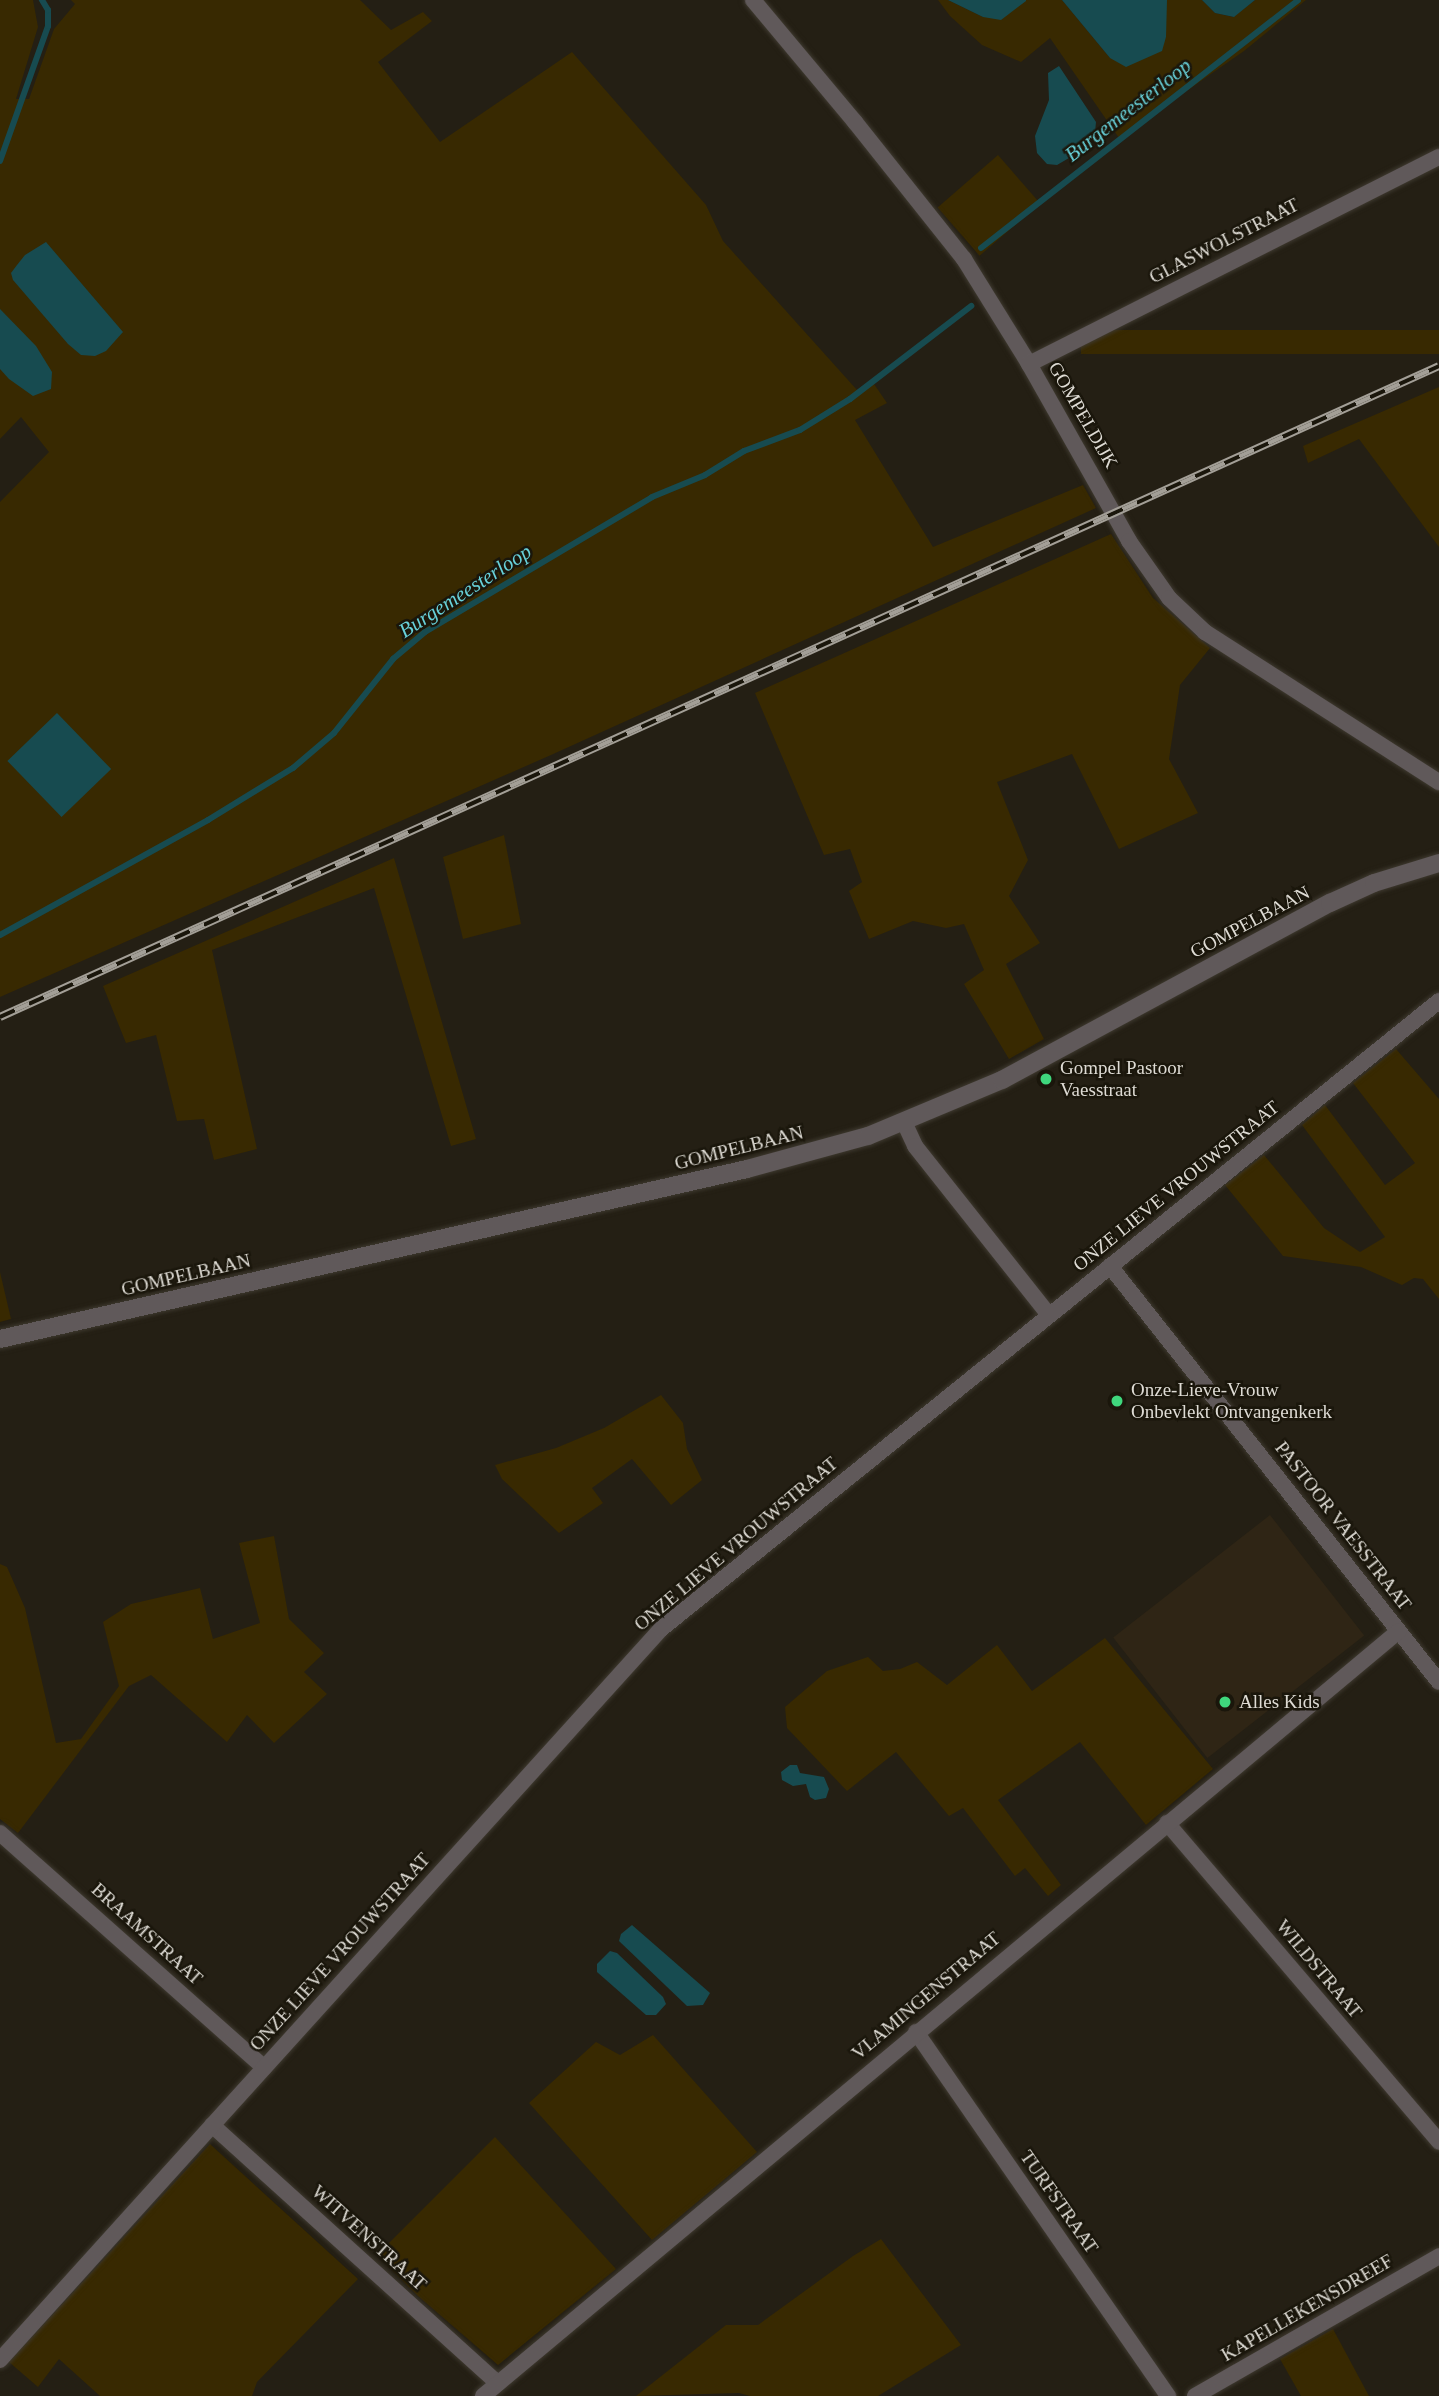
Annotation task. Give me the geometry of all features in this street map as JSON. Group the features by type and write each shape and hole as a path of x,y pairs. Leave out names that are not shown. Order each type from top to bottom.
{"street":[{"name":"GOMPELDIJK","path":"752,0 855,121 964,259 1028,363 1129,541 1169,598 1205,632 1439,782"},
{"name":"GLASWOLSTRAAT","path":"1028,363 1439,157"},
{"name":"GOMPELBAAN","path":"0,1339 747,1169 868,1136 1002,1080 1330,903 1374,883 1439,863"},
{"name":"ONZE LIEVE VROUWSTRAAT","path":"0,2360 661,1629 1439,1001"},
{"path":"904,1122 915,1146 1049,1315"},
{"name":"PASTOOR VAESSTRAAT","path":"1110,1266 1439,1682"},
{"name":"VLAMINGENSTRAAT","path":"483,2396 1399,1631"},
{"name":"WILDSTRAAT","path":"1167,1823 1439,2142"},
{"name":"BRAAMSTRAAT","path":"0,1833 264,2067"},
{"name":"TURFSTRAAT","path":"916,2032 1168,2396"},
{"name":"WITVENSTRAAT","path":"212,2124 498,2383"},
{"name":"KAPELLEKENSDREEF","path":"1195,2396 1439,2256"}],"shaded area":[{"path":"0,0 33,0 38,27 16,99 29,99 54,29 75,4 71,0 360,0 391,30 423,12 432,21 378,62 440,142 572,52 706,205 723,241 857,390 874,384 887,403 855,420 933,547 1083,485 1096,508 551,755 0,997 0,502 49,452 21,417 0,439"},
{"path":"938,0 948,0 983,17 1026,0 1062,0 1110,58 1166,37 1166,0 1202,0 1215,13 1233,17 1255,0 1306,0 1244,51 1119,138 1050,38 1021,62 982,45 950,16"},
{"path":"998,155 1040,203 980,256 938,207"},
{"path":"1081,330 1439,330 1439,354 1081,354"},
{"path":"1439,387 1439,547 1359,439 1308,463 1303,446"},
{"path":"1111,534 1153,598 1210,648 1180,685 1169,759 1198,813 1119,849 1072,754 997,782 1028,860 1009,896 1040,943 1006,964 1044,1039 1009,1059 964,984 984,970 964,924 946,928 913,921 869,939 849,891 862,882 850,849 824,855 755,693"},
{"path":"504,835 521,924 463,939 443,857"},
{"path":"394,858 476,1139 451,1146 374,888 212,950 257,1149 214,1160 204,1119 177,1121 156,1035 126,1043 103,986"},
{"path":"1396,1049 1439,1099 1439,1299 1423,1279 1414,1278 1402,1285 1361,1267 1283,1256 1225,1185 1264,1155 1324,1228 1360,1252 1385,1237 1302,1125 1325,1105 1385,1185 1415,1163 1353,1083"},
{"path":"0,1272 11,1319 0,1322"},
{"path":"661,1395 683,1423 687,1449 702,1480 671,1505 632,1459 592,1488 603,1503 559,1533 502,1479 495,1465 556,1448 604,1428"},
{"name":"Alles Kids","path":"1270,1515 1364,1636 1207,1758 1113,1638"},
{"path":"274,1536 289,1619 324,1653 304,1672 327,1694 274,1743 247,1715 227,1742 151,1675 129,1686 18,1833 0,1819 0,1564 7,1567 25,1608 56,1743 81,1739 119,1686 103,1622 131,1604 200,1588 213,1639 260,1623 239,1543"},
{"path":"1105,1638 1213,1769 1146,1825 1080,1742 998,1800 1061,1885 1048,1896 1025,1868 1015,1876 963,1808 949,1816 896,1752 847,1791 787,1728 785,1707 827,1671 868,1657 883,1671 900,1669 917,1662 947,1685 997,1645 1032,1691"},
{"path":"653,2035 757,2152 652,2240 529,2103 596,2042 620,2055"},
{"path":"495,2137 616,2269 498,2365 418,2296 377,2255"},
{"path":"210,2144 358,2279 257,2382 252,2396 100,2396 59,2359 38,2387 9,2362"},
{"path":"881,2239 961,2345 878,2396 750,2396 739,2393 636,2396 726,2325 758,2325 853,2256"},
{"path":"1333,2329 1369,2396 1301,2396 1280,2359"}],"water":[{"path":"948,0 1026,1 1001,20 983,17"},
{"path":"1062,0 1167,0 1166,37 1162,51 1126,67 1110,58"},
{"path":"1202,0 1255,0 1234,17 1215,13"},
{"path":"1059,66 1096,122 1095,133 1069,158 1057,165 1047,164 1037,153 1035,136 1049,100 1048,73"},
{"path":"46,242 123,332 106,351 95,356 81,355 68,344 13,280 11,273 25,255"},
{"path":"0,309 36,346 52,372 51,389 33,396 0,369"},
{"path":"57,713 111,769 62,817 7,761"},
{"path":"790,1765 797,1765 800,1773 824,1777 829,1789 826,1798 815,1800 810,1797 806,1784 793,1786 782,1780 781,1772"},
{"path":"632,1925 710,1993 703,2005 687,2006 619,1941 621,1934"},
{"path":"610,1951 617,1953 663,1997 666,2004 656,2015 646,2015 597,1972 597,1964"}],"waterway":[{"path":"0,161 48,26 48,10 42,0"},
{"name":"Burgemeesterloop","path":"981,248 1298,0"},
{"name":"Burgemeesterloop","path":"0,935 208,820 293,768 334,733 393,659 425,632 652,497 705,475 744,451 800,430 850,399 971,306"}],"railway":[{"path":"0,1017 1439,366"}],"place":[{"name":"Gompel Pastoor Vaesstraat","path":"1046,1079"},
{"name":"Onze-Lieve-Vrouw Onbevlekt Ontvangenkerk","path":"1117,1401"},
{"name":"Alles Kids","path":"1225,1702"}]}
